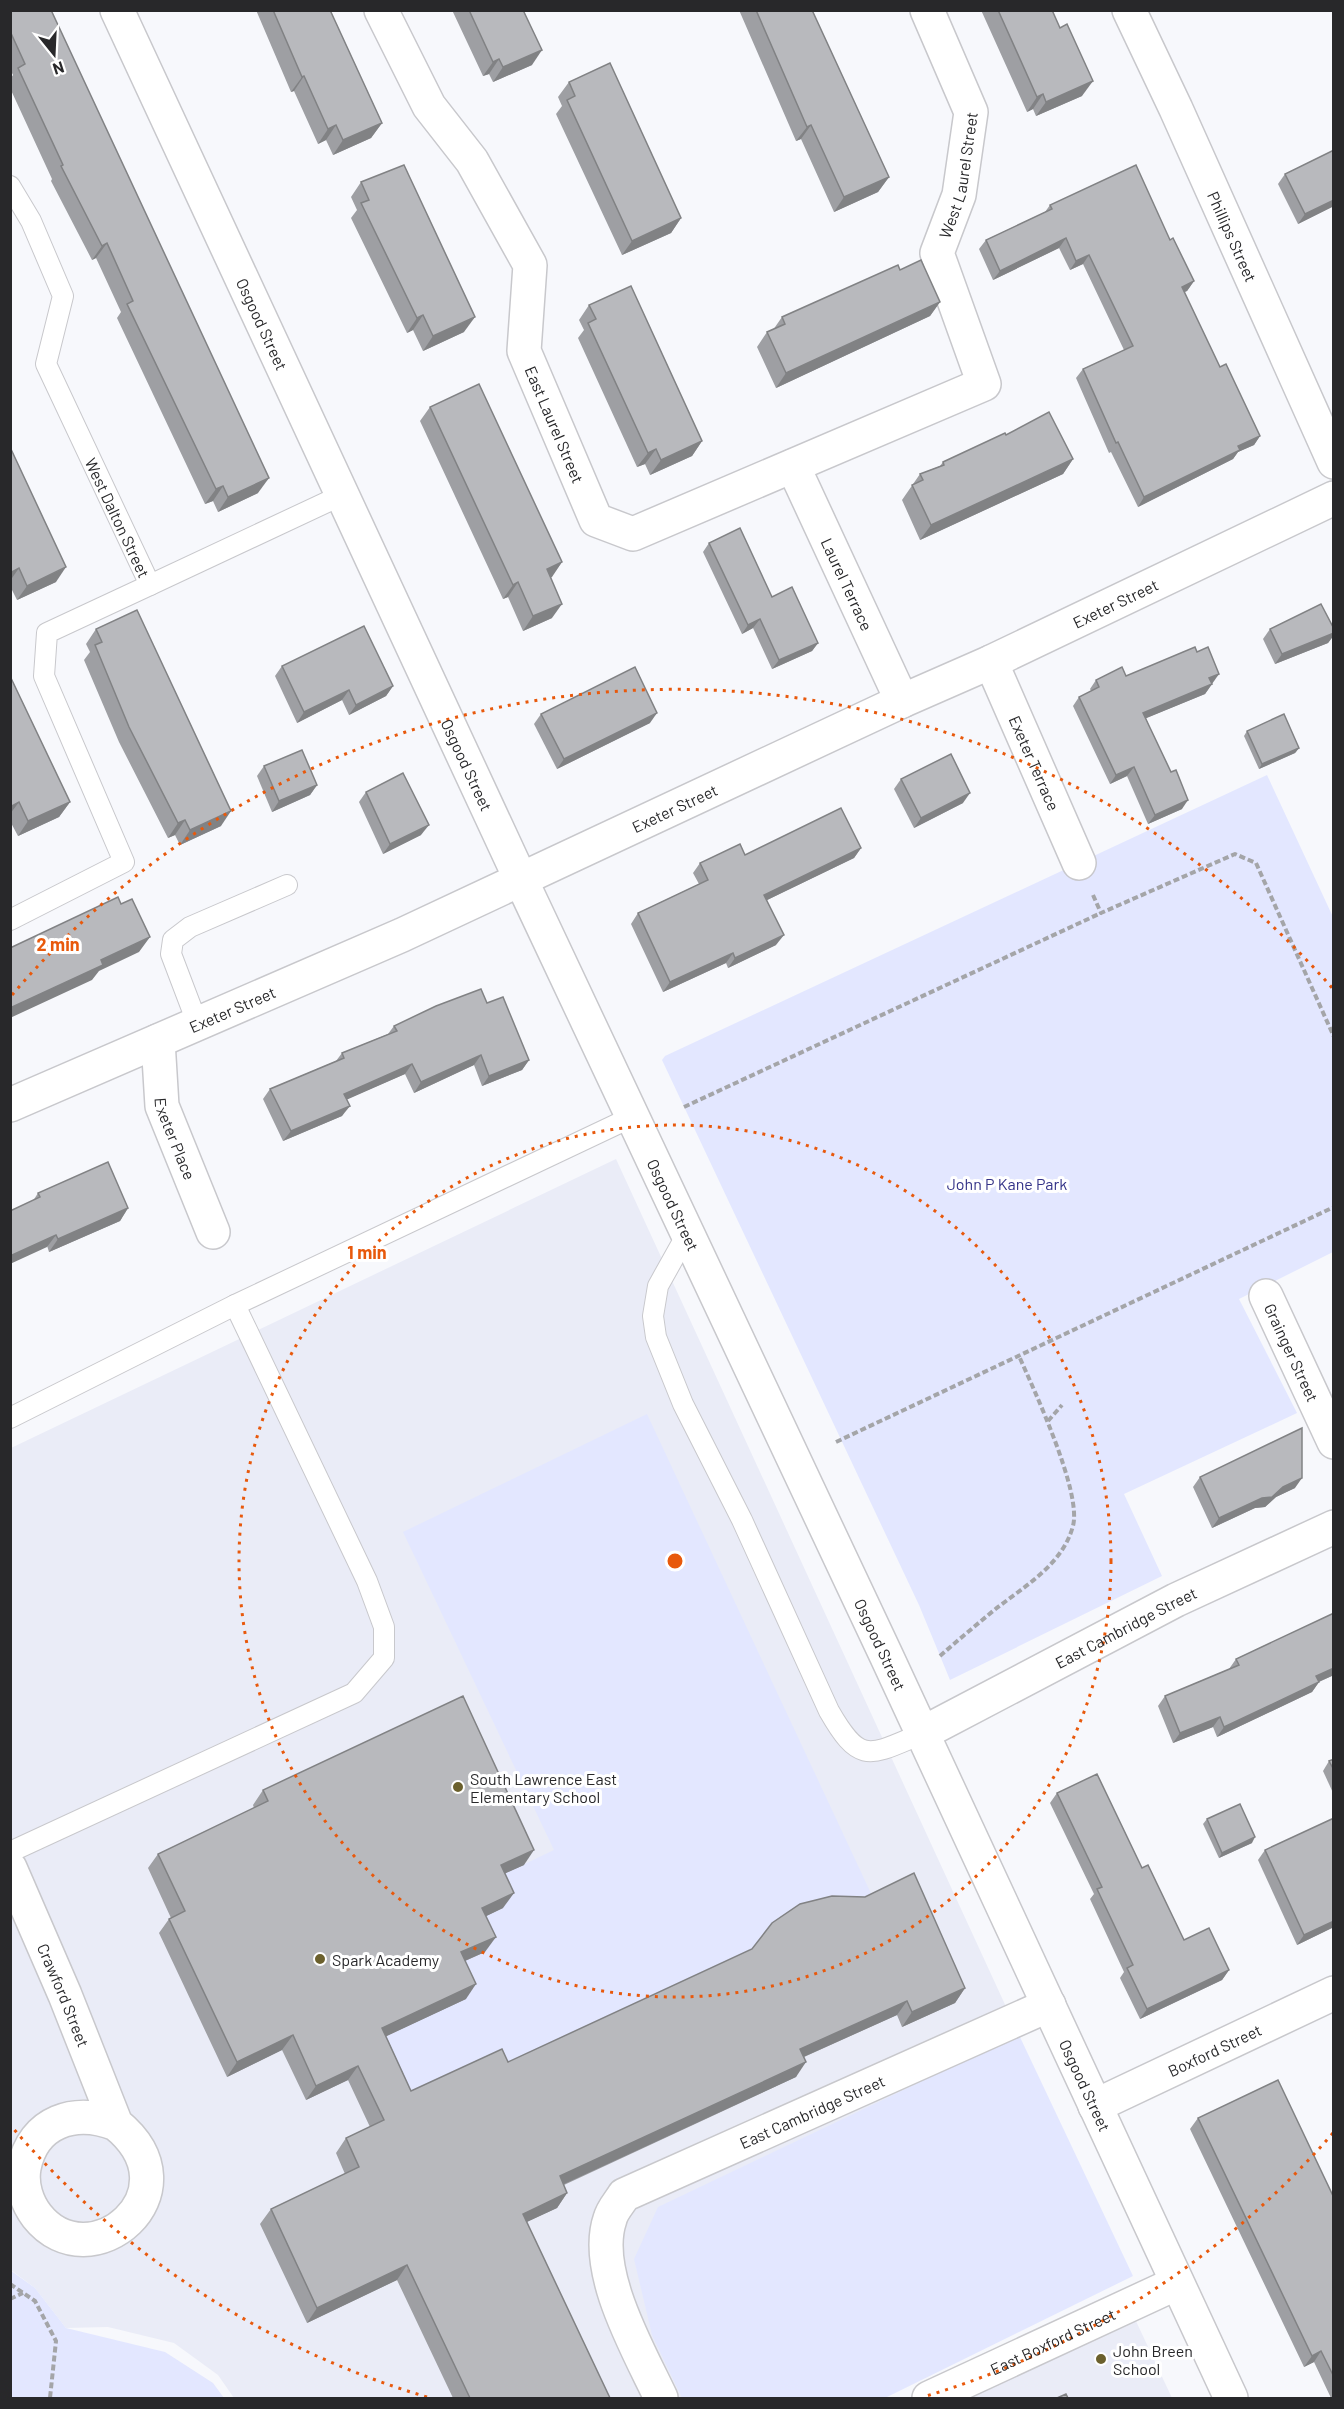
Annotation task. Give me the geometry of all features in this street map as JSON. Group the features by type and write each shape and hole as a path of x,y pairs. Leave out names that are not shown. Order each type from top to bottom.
{"street":[{"name":"Osgood Street","path":"117,10 520,880 886,1655 1231,2398"},
{"name":"East Laurel Street","path":"381,10 429,106 472,161 530,266 524,351 596,520 633,534 793,466"},
{"name":"West Laurel Street","path":"793,466 984,384 937,253 959,195 971,112 927,10"},
{"name":"Phillips Street","path":"1129,10 1176,109 1334,462"},
{"name":"Laurel Terrace","path":"793,466 902,701"},
{"name":"Exeter Street","path":"10,1106 198,1025 520,880 902,701 991,662 1334,498"},
{"name":"Exeter Terrace","path":"991,662 1079,863"},
{"name":"Exeter Place","path":"158,1041 162,1106 213,1232"},
{"name":"Grainger Street","path":"1266,1296 1334,1442"},
{"name":"East Cambridge Street","path":"921,1734 1176,1600 1334,1527"},
{"name":"Crawford Street","path":"10,1868 65,1995 116,2124"},
{"name":"Boxford Street","path":"1095,2106 1334,1993"},
{"name":"East Cambridge Street","path":"661,2398 616,2302 605,2244 610,2217 624,2195 1048,2005"},
{"name":"East Boxford Street","path":"929,2398 1177,2283"}],"lane":[{"name":"West Dalton Street","path":"10,186 31,222 63,296 46,364 150,585 47,633 44,676 124,862 10,920"},
{"path":"150,585 342,495"},
{"path":"198,1025 171,954 173,940 190,927 286,885"},
{"path":"10,1418 235,1305 632,1117"},
{"path":"687,1234 658,1286 653,1316 656,1337 683,1404 742,1520 815,1681 845,1738 861,1750 880,1751 921,1734"},
{"path":"10,1852 354,1693 384,1658 384,1627 367,1581 235,1305"}],"path":[{"path":"684,1107 1101,913 1235,854 1251,860 1260,868 1334,1037"},
{"path":"1079,863 1101,913"},
{"path":"836,1442 1334,1207"},
{"path":"940,1656 1033,1582 1059,1554 1074,1524 1071,1491 1048,1421 1019,1356"},
{"path":"1048,1421 1062,1405"},
{"path":"10,2284 35,2301 56,2341 50,2398"},
{"path":"10,2299 23,2293"}],"shaded area":[{"name":"South Lawrence East Elementary School","path":"616,1159 1019,2035 682,2398 234,2398 218,2375 174,2343 108,2327 66,2328 35,2288 11,2270 11,1448"},
{"name":"John Breen School","path":"1135,2319 1172,2398 963,2398"}],"green space":[{"name":"John P Kane Park","path":"1267,775 1333,917 1333,1252 1239,1299 1297,1413 1124,1494 1162,1576 950,1680 919,1605 662,1060 665,1056"},
{"path":"647,1414 875,1902 762,1937 742,1964 498,2077 401,2106 372,2043 465,1999 451,1967 491,1880 554,1850 403,1532"},
{"path":"1019,2035 1133,2276 885,2398 682,2398 652,2335 634,2259 658,2207"},
{"path":"10,2270 35,2288 66,2328 165,2352 213,2383 224,2398 11,2398"}],"building":[{"path":"10,10 51,10 269,478 228,497 223,486 216,489 127,304 133,301 107,243 102,246 61,166 63,165 18,68 25,64 10,31"},
{"path":"273,10 330,10 382,123 343,140 336,125 328,129"},
{"path":"469,10 523,10 542,50 503,67 499,59 493,62"},
{"path":"756,10 812,10 889,177 844,197 811,125 807,127"},
{"path":"998,10 1052,10 1060,28 1067,24 1093,81 1046,102 1043,94 1037,97"},
{"path":"610,63 681,218 632,241 567,100 575,96 569,82"},
{"path":"1334,150 1334,200 1305,214 1285,174"},
{"path":"404,165 475,317 433,336 423,315 417,318 361,203 369,200 361,182"},
{"path":"1136,165 1170,240 1173,238 1194,281 1182,287 1220,367 1226,364 1260,436 1238,446 1240,450 1144,497 1118,442 1116,443 1083,369 1133,346 1089,255 1076,261 1066,238 1000,271 986,240 1052,209 1050,205"},
{"path":"921,260 940,302 786,373 767,332 785,324 782,317 898,265 900,270"},
{"path":"631,286 702,441 661,460 656,449 648,453 588,323 596,319 589,305"},
{"path":"479,384 562,562 547,569 562,604 533,616 518,582 513,585 430,407"},
{"path":"1049,412 1073,459 931,525 912,485 923,480 920,474 944,465 943,462 1005,433 1006,435"},
{"path":"10,447 66,567 27,586 19,568 12,572 10,569"},
{"path":"740,528 772,597 792,587 818,643 779,660 760,619 748,625 709,543"},
{"path":"1321,604 1334,633 1282,654 1270,629"},
{"path":"137,610 231,811 190,830 185,820 178,823 129,727 95,645 102,642 96,629"},
{"path":"364,626 393,686 356,705 349,690 304,712 282,666"},
{"path":"1195,647 1197,652 1208,647 1219,674 1209,678 1212,684 1143,713 1171,772 1176,770 1188,800 1155,815 1134,767 1116,775 1079,697 1099,687 1096,680 1122,667 1126,676"},
{"path":"635,667 657,713 564,759 541,714"},
{"path":"10,676 70,802 28,821 19,802 12,806 10,803"},
{"path":"1284,714 1299,748 1262,764 1247,731"},
{"path":"302,750 317,785 279,801 264,766"},
{"path":"951,754 970,793 921,818 901,779"},
{"path":"403,773 429,825 390,844 366,792"},
{"path":"841,808 861,848 764,895 784,935 735,958 733,953 670,982 638,913 708,880 700,863 740,844 745,855"},
{"path":"118,897 121,904 132,899 150,937 101,960 103,965 10,1008 10,948"},
{"path":"481,989 487,1003 503,997 529,1060 489,1076 481,1055 421,1082 412,1064 344,1094 350,1106 291,1131 270,1089 344,1058 342,1053 397,1031 394,1026 436,1006"},
{"path":"108,1162 128,1208 58,1239 56,1235 10,1256 10,1211 40,1197 38,1193"},
{"path":"1302,1428 1302,1478 1283,1487 1272,1497 1262,1498 1219,1518 1200,1477"},
{"path":"1334,1613 1334,1668 1316,1676 1319,1682 1224,1727 1220,1717 1180,1733 1165,1696 1239,1665 1236,1659"},
{"path":"463,1696 534,1850 501,1865 514,1893 482,1908 496,1937 461,1952 476,1984 382,2028 411,2091 502,2049 508,2062 752,1949 772,1923 800,1904 832,1896 865,1897 914,1873 965,1988 912,2012 907,2001 800,2049 806,2062 560,2176 567,2193 523,2214 610,2398 470,2398 407,2265 317,2308 271,2209 359,2167 346,2138 384,2120 358,2066 316,2086 293,2035 237,2062 169,1919 185,1911 158,1854 268,1801 263,1790"},
{"path":"1334,1759 1334,1770 1329,1761"},
{"path":"1097,1774 1142,1868 1148,1865 1184,1940 1209,1928 1229,1970 1147,2009 1127,1968 1133,1965 1097,1889 1102,1887 1057,1793"},
{"path":"1240,1804 1255,1837 1222,1853 1207,1819"},
{"path":"1334,1818 1334,1921 1304,1935 1265,1850"},
{"path":"1278,2080 1334,2198 1334,2377 1321,2351 1312,2356 1198,2118"}],"place":[{"name":"South Lawrence East Elementary School","path":"458,1787"},
{"name":"Spark Academy","path":"320,1959"},
{"name":"John Breen School","path":"1101,2359"}]}
